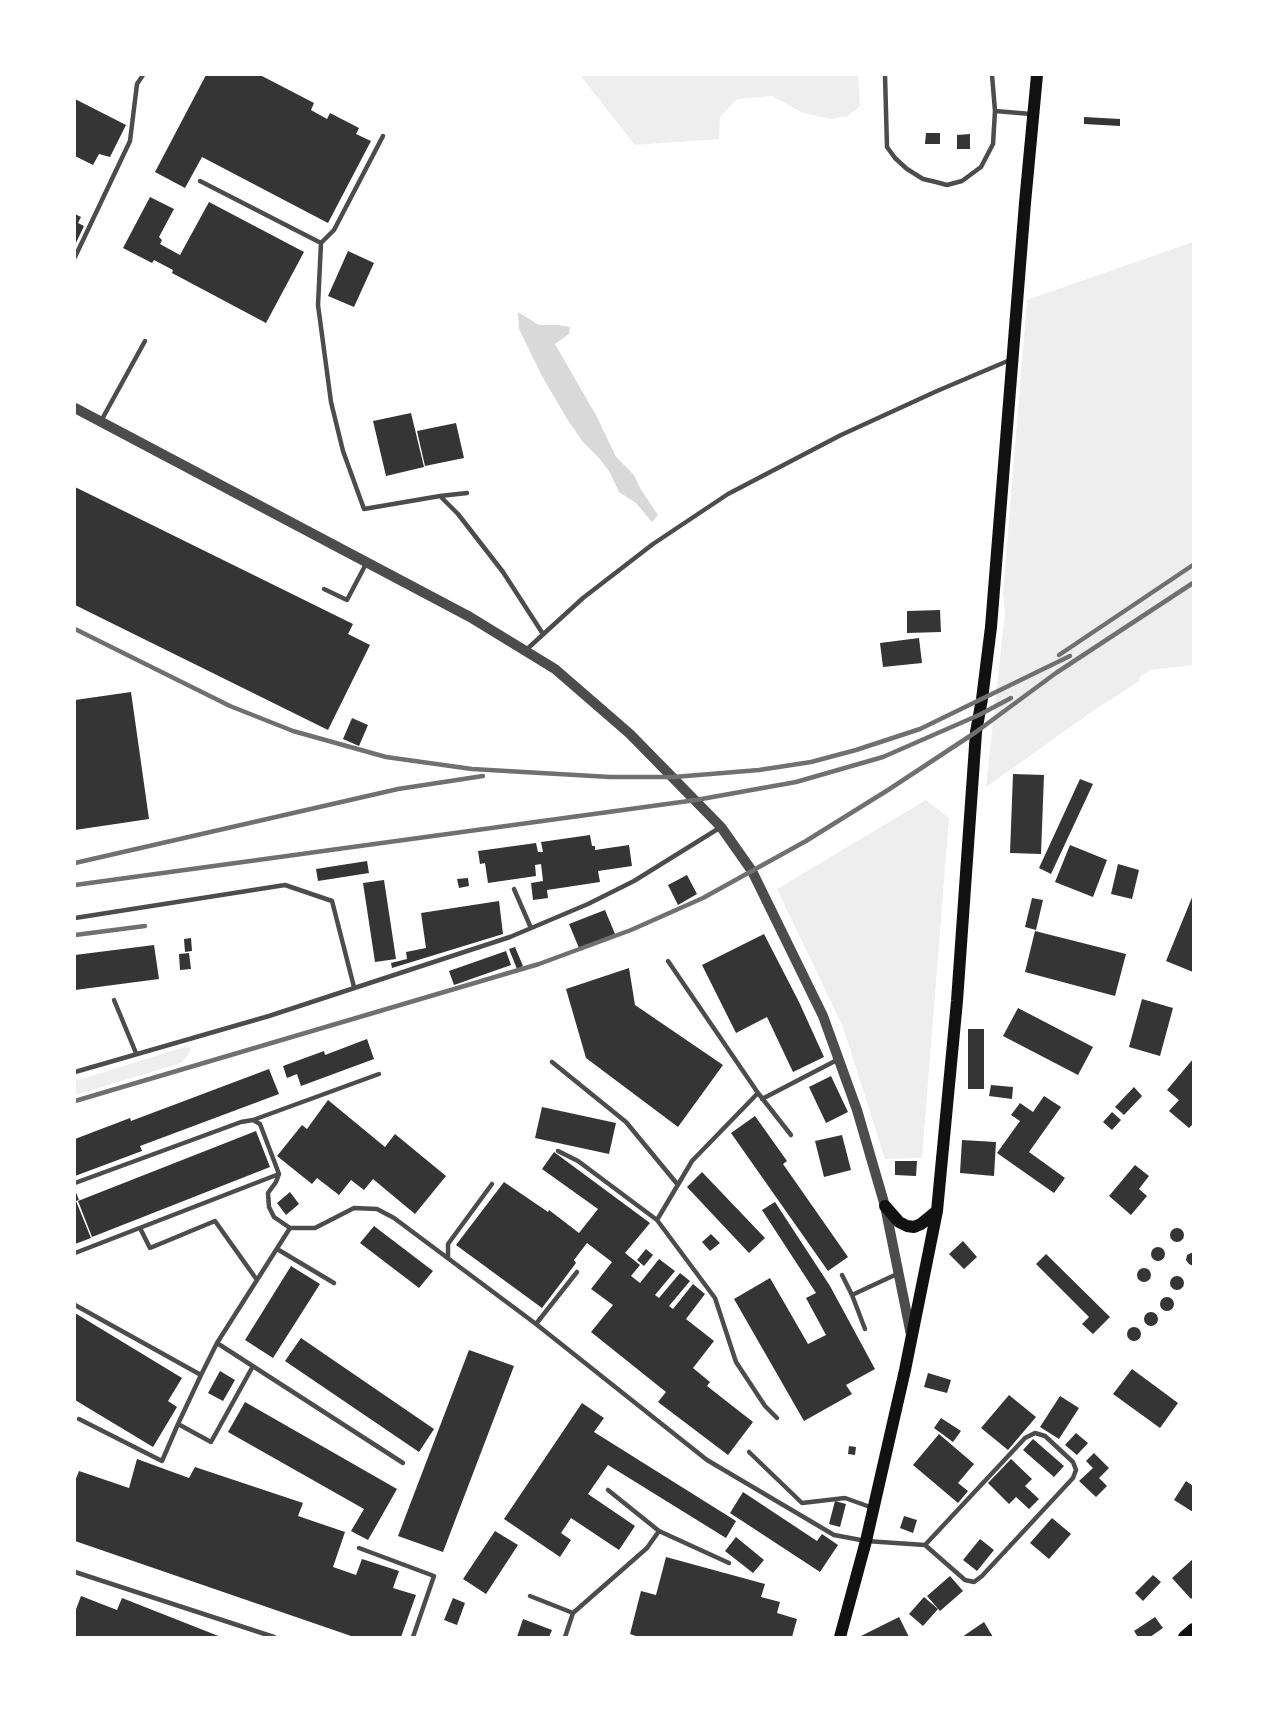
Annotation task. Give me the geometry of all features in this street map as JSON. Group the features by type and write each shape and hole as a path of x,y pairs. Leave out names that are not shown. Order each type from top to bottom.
{"main road":[{"path":"840,1637 866,1541 912,1340 937,1211 957,1000 976,732 992,627 1037,75"},
{"path":"885,1206 899,1222 914,1227 937,1211"},
{"path":"1184,1637 1193,1629"}],"street":[{"path":"75,408 470,616 555,669 630,734 721,827 752,871 823,1016 857,1110 885,1206 912,1340"}],"lane":[{"path":"75,257 130,141 137,84 143,75"},
{"path":"885,75 887,147 907,169 923,179 947,185 962,181 981,167 993,144 995,111 992,75"},
{"path":"995,111 1034,114"},
{"path":"383,136 334,230 321,243 318,305 332,402 343,451 364,509 467,493"},
{"path":"201,181 321,243"},
{"path":"101,421 145,340"},
{"path":"525,651 583,598 653,544 728,494 841,435 1013,359"},
{"path":"440,496 458,513 543,634"},
{"path":"324,589 347,600 367,562"},
{"path":"75,1072 270,1016 510,937 588,904 634,881 721,827"},
{"path":"75,918 285,885 332,901 354,987"},
{"path":"514,889 531,928"},
{"path":"668,961 762,1099 790,1135"},
{"path":"114,1000 136,1053"},
{"path":"762,1099 838,1059"},
{"path":"552,1062 626,1122 678,1185"},
{"path":"75,1183 379,1074"},
{"path":"657,1220 692,1161 758,1093"},
{"path":"252,1120 260,1124 279,1174 268,1193 268,1207 274,1217 290,1228 315,1228 354,1208 377,1209 394,1218 536,1324 706,1460 834,1535 866,1541 925,1545 964,1580 974,1582 1073,1478 1076,1470 1072,1462 1045,1436 1035,1433 1026,1438 925,1545"},
{"path":"558,1151 578,1161 657,1220 715,1298 736,1362 765,1406 777,1418"},
{"path":"75,1253 279,1174"},
{"path":"448,1258 448,1244 492,1184"},
{"path":"140,1228 150,1248 215,1221 257,1280"},
{"path":"79,1419 162,1461 217,1343 290,1228"},
{"path":"277,1249 334,1283"},
{"path":"536,1324 577,1272"},
{"path":"852,1295 899,1273"},
{"path":"842,1275 866,1329"},
{"path":"75,1305 201,1375"},
{"path":"217,1343 403,1463"},
{"path":"178,1424 211,1442 253,1366"},
{"path":"748,1452 802,1503 845,1498 873,1508"},
{"path":"608,1490 659,1531 729,1563"},
{"path":"564,1637 573,1613 646,1548 659,1531"},
{"path":"359,1548 434,1576 413,1637"},
{"path":"75,1572 274,1637"},
{"path":"531,1596 573,1613"}],"shaded area":[{"path":"580,75 858,75 860,106 848,116 830,119 803,113 772,96 737,99 720,117 719,139 635,145"},
{"path":"1193,242 1193,665 1150,670 1140,677 1139,681 986,787 1005,613 1003,594 1027,300"},
{"path":"518,312 539,325 570,327 569,334 555,344 597,417 616,457 634,475 658,515 652,522 636,503 619,492 609,471 583,442 567,419 542,376 519,329"},
{"path":"926,800 949,818 922,1158 885,1159 843,1027 777,889"},
{"path":"185,1047 191,1048 181,1063 75,1095 75,1081"}],"building":[{"path":"206,75 260,75 314,103 311,110 327,119 330,113 359,128 356,134 371,141 328,223 202,157 185,188 155,172"},
{"path":"75,99 126,125 110,157 99,154 93,165 75,156"},
{"path":"1084,117 1120,119 1120,126 1084,124"},
{"path":"926,133 940,133 940,144 925,144"},
{"path":"970,134 970,149 957,149 957,135"},
{"path":"150,197 174,209 159,237 162,240 160,244 180,255 209,202 304,252 266,323 172,273 173,270 154,260 152,263 123,248"},
{"path":"75,214 81,217 78,223 84,226 75,245"},
{"path":"348,251 374,263 354,307 328,296"},
{"path":"411,413 424,467 386,476 373,421"},
{"path":"456,423 464,458 425,466 417,431"},
{"path":"75,487 353,624 348,634 370,645 328,730 75,605"},
{"path":"940,610 941,632 907,633 907,611"},
{"path":"919,638 922,663 883,667 880,643"},
{"path":"131,692 149,819 75,830 75,700"},
{"path":"352,718 368,725 359,746 343,739"},
{"path":"1013,774 1044,775 1041,854 1010,853"},
{"path":"1080,779 1093,784 1051,874 1039,868"},
{"path":"590,835 595,850 629,845 632,866 598,871 600,882 547,890 548,898 533,900 531,883 543,881 541,864 535,865 536,876 488,883 485,863 480,864 478,851 536,843 538,852 543,852 541,842"},
{"path":"1070,845 1107,860 1093,897 1055,882"},
{"path":"367,861 369,873 318,881 316,869"},
{"path":"1118,864 1139,870 1132,899 1111,894"},
{"path":"687,875 697,894 678,905 668,885"},
{"path":"468,878 469,886 459,888 457,879"},
{"path":"384,880 396,959 375,962 363,883"},
{"path":"1193,895 1193,972 1166,961"},
{"path":"1032,898 1043,900 1036,930 1025,927"},
{"path":"499,901 503,934 392,968 391,963 407,959 406,952 426,948 421,913"},
{"path":"605,910 615,934 579,948 569,924"},
{"path":"1035,931 1126,954 1115,996 1025,972"},
{"path":"764,934 824,1057 793,1072 767,1017 736,1033 702,965"},
{"path":"191,938 192,951 185,952 184,939"},
{"path":"154,945 159,979 75,990 75,955"},
{"path":"515,947 523,966 517,969 509,949"},
{"path":"506,951 511,965 454,985 449,971"},
{"path":"189,953 191,969 180,970 179,954"},
{"path":"629,968 635,1005 723,1065 678,1127 586,1058 566,989"},
{"path":"1142,999 1173,1008 1160,1056 1129,1047"},
{"path":"1018,1008 1093,1047 1078,1075 1003,1036"},
{"path":"968,1029 984,1029 984,1089 968,1089"},
{"path":"367,1039 374,1059 301,1086 297,1074 287,1078 283,1066 324,1051 325,1055"},
{"path":"1193,1059 1193,1124 1189,1128 1169,1111 1179,1100 1167,1090"},
{"path":"269,1069 279,1094 140,1146 142,1151 75,1176 75,1139 130,1118 131,1121"},
{"path":"831,1076 848,1112 826,1123 809,1087"},
{"path":"991,1085 1013,1087 1012,1099 989,1096"},
{"path":"1134,1087 1142,1096 1124,1115 1115,1107"},
{"path":"1044,1096 1061,1107 1029,1152 1065,1178 1054,1193 997,1153 1020,1121 1011,1115 1020,1103 1033,1112"},
{"path":"328,1100 385,1147 395,1134 446,1176 415,1214 373,1179 364,1190 351,1180 339,1195 317,1178 312,1184 277,1156 302,1125 307,1129"},
{"path":"542,1107 616,1123 609,1154 535,1138"},
{"path":"1112,1112 1121,1120 1112,1130 1103,1122"},
{"path":"755,1116 787,1161 783,1164 848,1257 828,1271 731,1133"},
{"path":"256,1131 270,1167 92,1237 78,1201"},
{"path":"842,1135 851,1170 824,1177 815,1141"},
{"path":"962,1140 996,1142 994,1176 960,1173"},
{"path":"554,1152 650,1223 625,1253 640,1265 631,1276 640,1283 659,1259 675,1271 655,1295 659,1298 680,1273 690,1281 669,1306 673,1309 693,1284 705,1294 686,1319 714,1341 693,1368 710,1382 707,1386 753,1422 728,1455 658,1402 666,1392 591,1332 613,1305 591,1289 612,1262 587,1243 574,1260 576,1263 542,1308 456,1245 504,1182 548,1212 549,1210 579,1233 598,1209 542,1169"},
{"path":"895,1161 917,1161 916,1176 895,1175"},
{"path":"1135,1165 1149,1176 1139,1189 1147,1196 1131,1215 1109,1196"},
{"path":"702,1172 765,1238 749,1253 687,1187"},
{"path":"75,1190 79,1200 76,1201 91,1238 75,1244"},
{"path":"290,1192 299,1204 286,1215 277,1203"},
{"path":"775,1202 830,1286 875,1369 846,1385 852,1394 804,1421 734,1299 770,1278 808,1344 826,1335 806,1298 816,1293 762,1210"},
{"path":"374,1226 433,1271 419,1288 360,1243"},
{"path":"1174,1228 1180,1228 1184,1235 1180,1242 1174,1242 1170,1238 1170,1232"},
{"path":"711,1234 720,1243 710,1251 702,1242"},
{"path":"963,1241 977,1257 964,1269 949,1254"},
{"path":"1158,1247 1163,1249 1165,1254 1163,1259 1158,1261 1153,1259 1151,1254 1153,1249"},
{"path":"646,1249 653,1255 644,1266 637,1260"},
{"path":"1193,1252 1193,1266 1186,1260 1187,1255"},
{"path":"1046,1254 1110,1317 1093,1334 1082,1324 1089,1317 1036,1264"},
{"path":"291,1266 320,1284 273,1358 245,1340"},
{"path":"1144,1268 1149,1270 1151,1275 1149,1280 1144,1282 1139,1280 1137,1275 1139,1270"},
{"path":"1177,1276 1182,1278 1184,1283 1182,1288 1177,1290 1172,1288 1170,1283 1172,1278"},
{"path":"1167,1297 1172,1299 1174,1304 1172,1309 1167,1311 1162,1309 1160,1304 1162,1299"},
{"path":"1151,1312 1156,1314 1158,1319 1156,1324 1151,1326 1146,1324 1144,1319 1146,1314"},
{"path":"75,1313 182,1378 168,1401 177,1407 153,1447 75,1400"},
{"path":"1134,1327 1139,1329 1141,1334 1139,1339 1134,1341 1129,1339 1127,1334 1129,1329"},
{"path":"301,1338 434,1429 419,1452 285,1361"},
{"path":"469,1350 514,1366 443,1552 398,1536"},
{"path":"1132,1369 1178,1403 1160,1428 1113,1394"},
{"path":"220,1371 235,1380 223,1401 208,1393"},
{"path":"928,1373 951,1380 947,1393 924,1387"},
{"path":"1009,1395 1036,1417 1008,1450 981,1428"},
{"path":"1060,1396 1079,1408 1059,1439 1040,1427"},
{"path":"245,1402 397,1489 368,1540 351,1531 364,1509 228,1432"},
{"path":"582,1403 604,1418 594,1432 736,1521 726,1538 608,1465 588,1494 635,1526 619,1550 571,1518 561,1533 571,1540 560,1557 504,1519"},
{"path":"941,1418 961,1431 953,1442 934,1428"},
{"path":"1076,1433 1088,1443 1077,1455 1065,1445"},
{"path":"939,1434 974,1464 958,1483 968,1491 958,1503 913,1465"},
{"path":"1033,1439 1064,1466 1054,1477 1023,1450"},
{"path":"849,1446 856,1447 855,1455 848,1454"},
{"path":"1094,1453 1109,1468 1099,1478 1107,1486 1096,1497 1079,1481 1093,1468 1086,1461"},
{"path":"137,1459 189,1478 195,1467 303,1503 298,1516 345,1532 333,1567 356,1575 362,1559 399,1571 393,1588 416,1595 401,1637 354,1637 75,1541 75,1481 79,1471 129,1488"},
{"path":"1011,1459 1032,1479 1025,1486 1039,1499 1029,1509 1016,1497 1009,1504 988,1483"},
{"path":"1186,1481 1193,1486 1193,1512 1174,1500"},
{"path":"743,1492 817,1541 822,1534 838,1545 820,1572 730,1513"},
{"path":"835,1501 846,1504 840,1527 829,1524"},
{"path":"904,1516 917,1520 913,1533 900,1528"},
{"path":"1052,1518 1071,1534 1049,1559 1030,1543"},
{"path":"495,1531 518,1545 486,1594 463,1579"},
{"path":"736,1537 764,1560 753,1573 725,1551"},
{"path":"980,1539 994,1550 977,1571 963,1560"},
{"path":"666,1557 765,1584 761,1597 780,1602 777,1613 797,1619 792,1637 639,1637 630,1634 641,1591 656,1595"},
{"path":"1193,1559 1193,1597 1191,1599 1172,1578"},
{"path":"1153,1575 1161,1582 1143,1601 1135,1593"},
{"path":"950,1576 963,1591 940,1611 927,1596"},
{"path":"81,1596 117,1610 122,1598 221,1637 75,1637 75,1612"},
{"path":"924,1597 938,1609 923,1626 909,1614"},
{"path":"453,1598 465,1603 457,1625 444,1620"},
{"path":"899,1617 909,1637 859,1637"},
{"path":"1155,1617 1163,1628 1150,1637 1138,1637 1134,1631"},
{"path":"523,1619 552,1630 549,1637 517,1637"},
{"path":"984,1622 993,1637 962,1637"}],"railway":[{"path":"1059,655 1193,565"},
{"path":"75,1101 539,964 631,930 703,898 806,841 888,790 976,732 1056,673 1193,583"},
{"path":"75,629 230,706 293,731 386,757 472,769 610,777 674,777 759,770 811,762 920,729 1070,656"},
{"path":"75,885 696,800 796,782 883,757 979,715 1011,698"},
{"path":"75,863 398,789 483,776"},
{"path":"75,935 145,926"}]}
